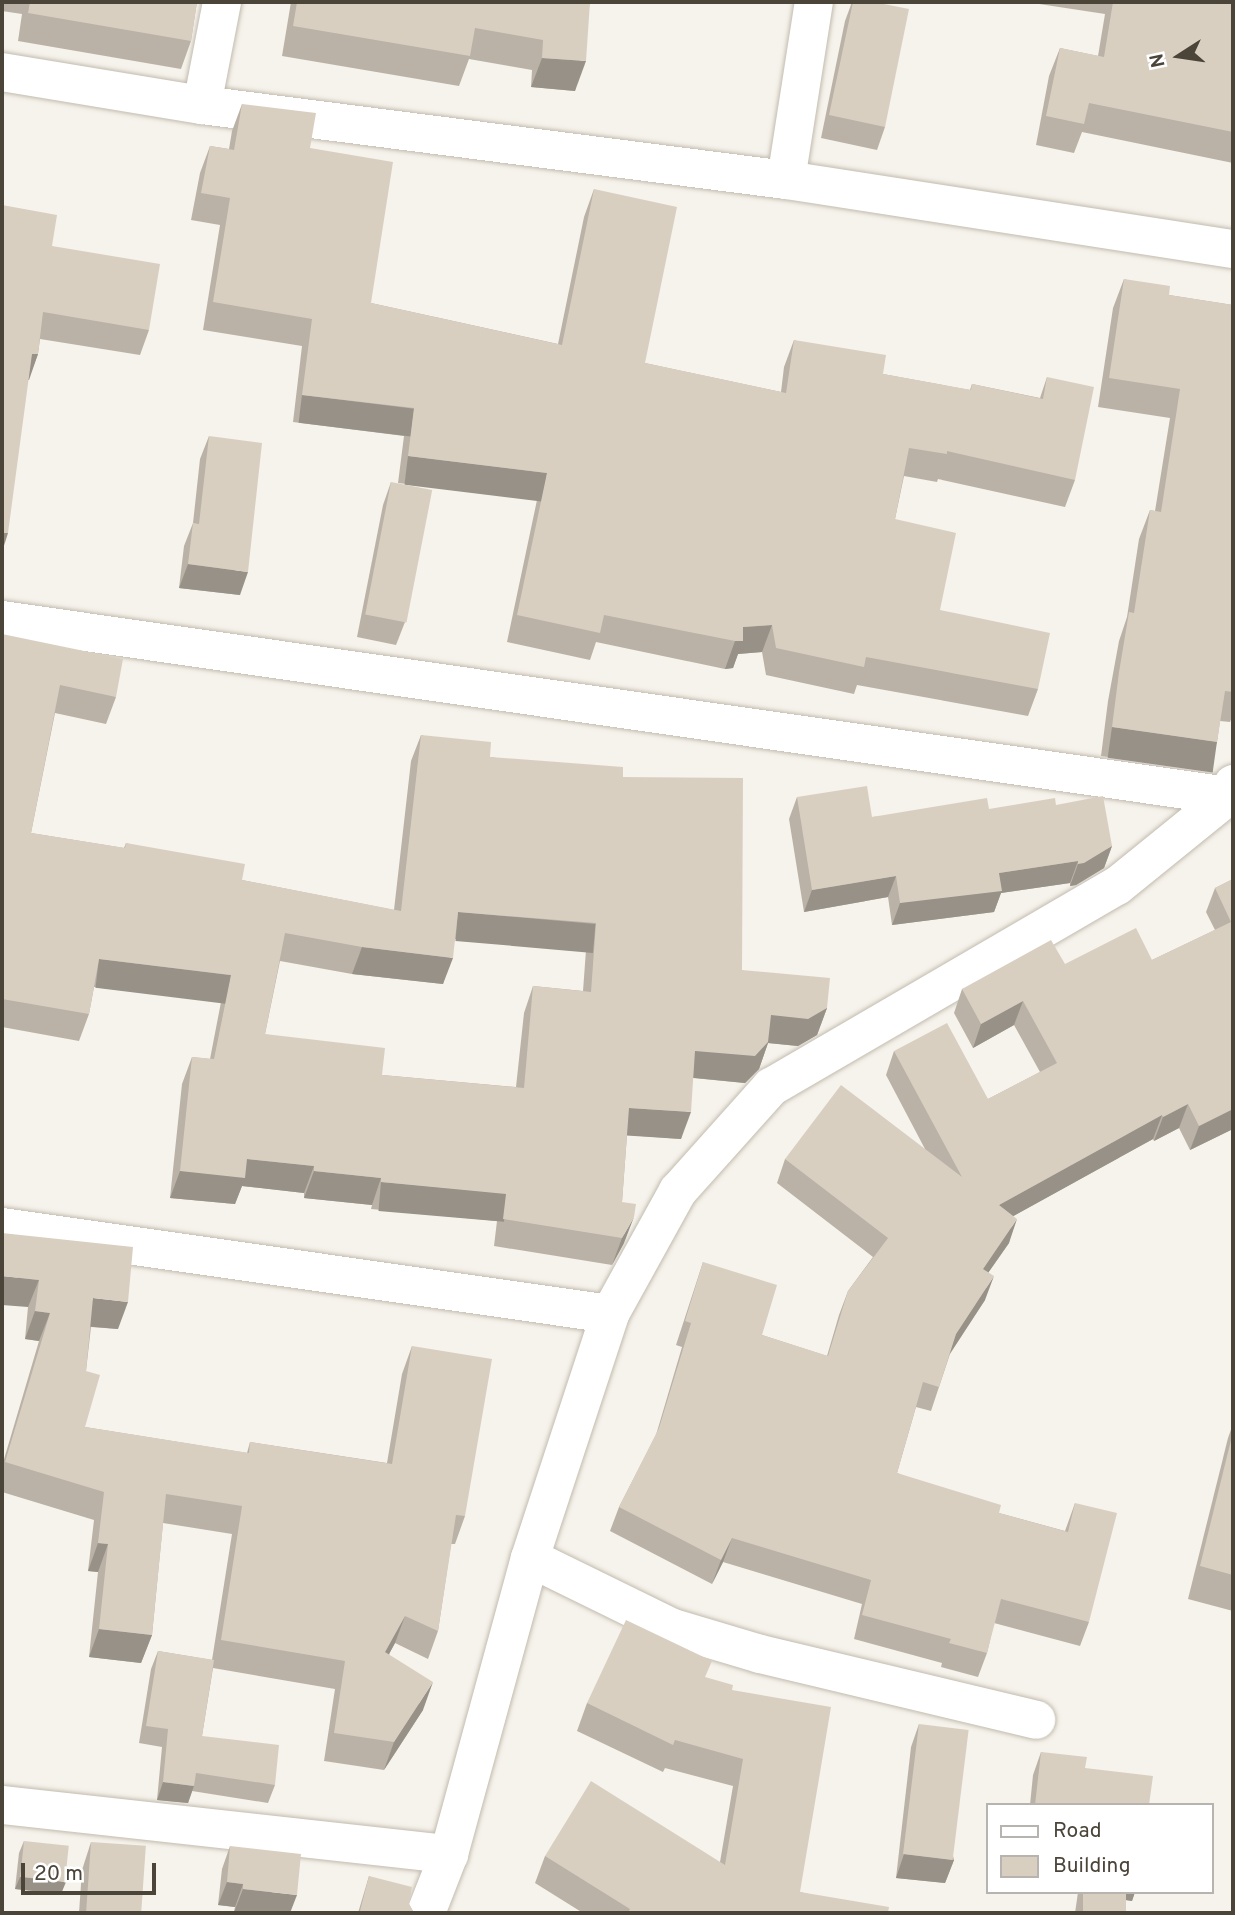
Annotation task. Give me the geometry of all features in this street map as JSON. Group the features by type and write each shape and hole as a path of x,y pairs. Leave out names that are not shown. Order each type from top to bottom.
{"street":[{"path":"202,104 222,2"},
{"path":"786,180 814,2"},
{"path":"2,72 202,104 786,180 1233,249"},
{"path":"2,620 1230,790"},
{"path":"426,1913 449,1854 530,1558 610,1314 678,1191 771,1087 1117,886 1230,790"},
{"path":"2,1227 610,1314"},
{"path":"530,1558 673,1628 760,1654 1036,1720"},
{"path":"2,1805 449,1854"}],"building":[{"path":"30,2 197,2 191,41 28,13"},
{"path":"297,2 590,2 586,61 542,58 543,40 475,28 470,56 293,26"},
{"path":"853,2 874,2 909,9 885,127 829,115"},
{"path":"1113,2 1233,2 1233,132 1089,103 1084,124 1046,116 1060,48 1104,57"},
{"path":"242,104 316,113 310,148 393,162 371,303 562,345 594,189 677,207 645,363 786,393 794,340 886,355 883,374 971,390 972,384 1043,399 1047,377 1094,387 1075,480 947,451 947,454 909,448 895,519 956,533 940,610 1050,633 1038,689 866,657 864,667 776,648 772,625 743,627 743,641 735,641 604,615 600,633 517,615 547,473 408,456 414,408 302,395 312,319 213,302 230,198 201,193 210,146 234,150"},
{"path":"2,205 57,215 52,246 160,264 149,330 43,312 38,354 32,354 8,533 2,533"},
{"path":"1124,279 1170,286 1169,295 1233,305 1233,692 1225,691 1217,742 1112,727 1129,612 1134,613 1150,510 1161,512 1180,389 1109,378"},
{"path":"209,436 262,443 248,572 188,564 193,523 199,524"},
{"path":"391,482 432,490 406,623 365,615"},
{"path":"2,634 123,659 116,697 60,685 31,833 125,848 126,843 245,864 242,880 401,911 421,735 491,742 490,757 623,767 623,777 743,778 742,970 830,978 827,1008 808,1019 771,1015 768,1042 755,1056 695,1051 691,1112 629,1108 622,1202 636,1204 634,1217 622,1238 503,1219 506,1194 381,1182 381,1178 314,1171 314,1166 247,1159 245,1178 180,1171 192,1057 214,1059 231,975 99,959 89,1014 2,999","holes":["458,912 596,923 591,992 533,986 524,1088 382,1075 385,1048 265,1034 285,933 362,947 453,958"]},
{"path":"867,786 872,817 987,798 989,809 1055,798 1056,805 1103,796 1112,846 1084,863 1078,864 1078,861 999,873 1002,891 900,903 896,876 812,890 797,797"},
{"path":"1233,879 1233,1109 1199,1126 1188,1104 1163,1117 1162,1115 999,1205 1017,1219 983,1269 994,1276 956,1334 939,1387 923,1382 897,1473 1001,1505 999,1513 1068,1532 1075,1503 1117,1513 1089,1622 1001,1599 987,1653 949,1643 951,1639 862,1615 871,1580 732,1538 721,1560 619,1507 659,1428 691,1323 685,1321 703,1262 777,1285 762,1335 828,1356 848,1291 888,1238 785,1159 841,1085 962,1177 894,1051 947,1023 988,1099 1057,1063 1023,1001 981,1024 962,989 1051,940 1065,964 1136,928 1152,960 1231,922 1215,888"},
{"path":"2,1233 133,1247 128,1302 93,1298 86,1371 100,1375 85,1427 249,1453 250,1442 392,1464 412,1346 492,1359 465,1516 456,1515 438,1631 405,1616 385,1652 433,1682 394,1742 334,1733 345,1661 221,1640 242,1506 166,1494 152,1635 99,1629 108,1544 98,1543 104,1492 5,1462 50,1313 35,1311 39,1280 2,1276"},
{"path":"1233,1432 1233,1575 1200,1566"},
{"path":"626,1620 712,1661 705,1677 733,1685 732,1690 831,1707 800,1892 889,1907 888,1913 628,1913 630,1909 545,1856 591,1781 725,1865 743,1759 675,1740 673,1745 587,1703"},
{"path":"158,1651 214,1660 202,1736 279,1745 275,1785 196,1773 194,1786 163,1782 168,1729 146,1726"},
{"path":"919,1724 969,1730 953,1860 903,1854"},
{"path":"1041,1752 1087,1757 1085,1768 1153,1776 1149,1803 1035,1803"},
{"path":"24,1841 69,1846 65,1882 20,1877"},
{"path":"91,1842 146,1846 141,1913 86,1913"},
{"path":"230,1846 301,1854 297,1895 243,1889 243,1884 227,1882"},
{"path":"369,1876 412,1887 409,1904 414,1913 360,1911"},
{"path":"1083,1894 1126,1894 1126,1913 1083,1913"}]}
